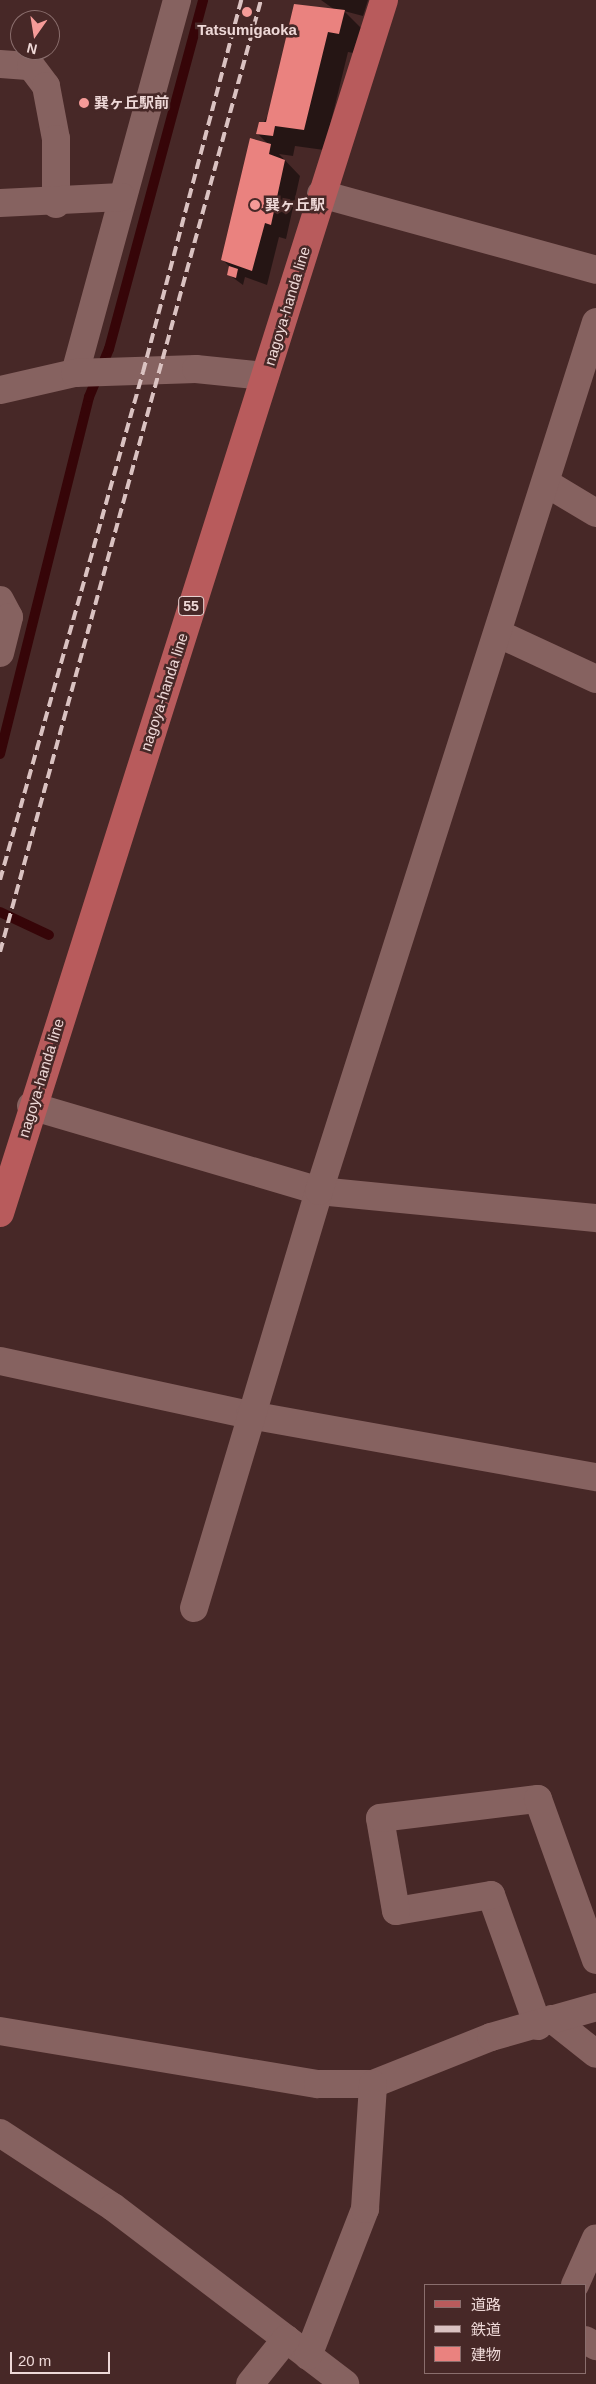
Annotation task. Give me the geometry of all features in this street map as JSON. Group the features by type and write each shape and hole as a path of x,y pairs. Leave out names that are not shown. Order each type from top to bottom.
{"main road":[{"name":"nagoya-handa line","path":"0,1213 31,1106 384,0"}],"street":[{"path":"75,373 177,0"},
{"path":"0,64 31,66 46,86 56,139 56,204"},
{"path":"321,194 596,270"},
{"path":"0,203 56,204 122,197"},
{"path":"194,1608 250,1415 319,1191 500,634 596,322"},
{"path":"0,390 75,373 196,369 265,376"},
{"path":"546,483 596,513"},
{"path":"0,600 9,617 0,653"},
{"path":"500,634 596,680"},
{"path":"31,1106 319,1191 596,1218"},
{"path":"0,1361 250,1415 596,1477"},
{"path":"596,1960 538,1799 380,1818 396,1912 491,1895 545,2023 596,2054"},
{"path":"0,2031 318,2084 374,2084 491,2037 596,2007"},
{"path":"308,2356 365,2209 374,2084"},
{"path":"0,2132 62,2170 345,2384"},
{"path":"575,2284 596,2238"},
{"path":"250,2384 286,2339"}],"building":[{"path":"294,4 345,10 339,34 328,32 304,130 275,126 273,136 256,134 259,122 266,122"},
{"name":"巽ヶ丘駅","path":"250,138 271,144 269,154 285,160 271,225 265,223 252,271 221,260"},
{"path":"229,266 238,269 236,278 227,275"}],"waterway":[{"path":"0,754 89,397 109,349 203,0"},
{"path":"0,912 49,935"}],"railway":[{"path":"0,880 143,372 241,0"},
{"path":"0,952 261,0"}],"place":[{"name":"Tatsumigaoka","path":"247,12"},
{"name":"巽ヶ丘駅前","path":"84,103"},
{"name":"巽ヶ丘駅","path":"255,205"}]}
